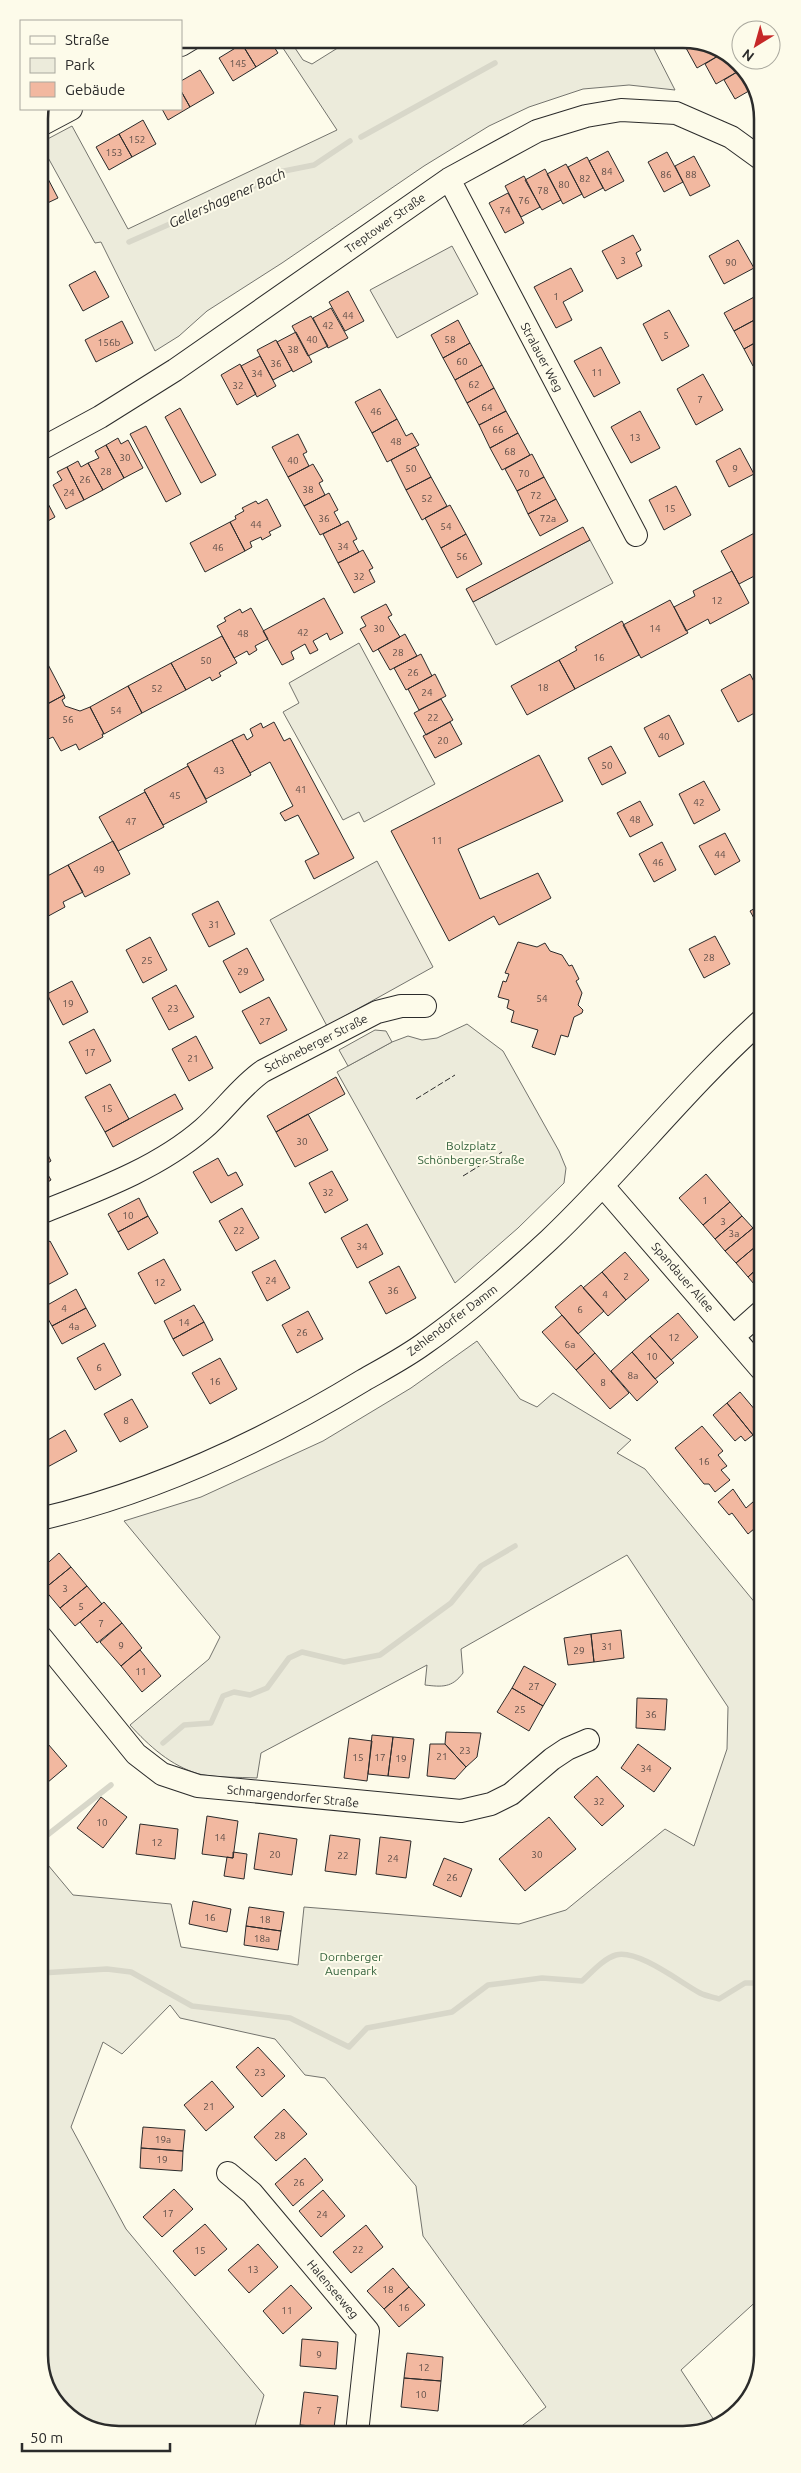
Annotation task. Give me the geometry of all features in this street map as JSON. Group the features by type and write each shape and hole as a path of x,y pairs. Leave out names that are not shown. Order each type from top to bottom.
{"street":[{"path":"47,122 69,110"},
{"name":"Treptower Straße","path":"47,446 100,417 175,370 449,179 537,131 586,116 621,110 676,113 731,137 754,154"},
{"name":"Stralauer Weg","path":"449,179 636,536"},
{"name":"Schöneberger Straße","path":"47,1210 106,1185 164,1157 202,1130 251,1079 263,1070 376,1012 401,1006 425,1006"},
{"name":"Zehlendorfer Damm","path":"47,1517 119,1496 193,1469 308,1414 425,1344 473,1307 550,1239 603,1186 697,1084 754,1028"},
{"name":"Spandauer Allee","path":"603,1186 754,1360"},
{"path":"734,1336 754,1318"},
{"name":"Schmargendorfer Straße","path":"47,1643 136,1754 162,1774 198,1786 461,1811 491,1804 511,1794 552,1759 567,1749 588,1740"},
{"name":"Halenseeweg","path":"228,2173 252,2192 368,2331 358,2425"}],"green space":[{"path":"282,47 295,47 303,60 312,64 339,47 654,48 675,90 629,85 583,89 529,107 489,126 424,166 282,263 207,311 179,336 155,351 101,242 95,243 47,156 47,139 72,126 128,229 337,130"},
{"path":"359,643 435,784 364,822 359,812 343,820 283,712 299,703 289,683"},
{"name":"Bolzplatz Schönberger Straße","path":"467,1024 503,1051 559,1151 566,1168 564,1183 518,1228 455,1283 337,1072 392,1042 408,1036 422,1040 437,1038"},
{"name":"Dornberger Auenpark","path":"477,1341 520,1399 537,1407 553,1393 631,1440 617,1453 645,1469 754,1601 754,2303 681,2370 713,2418 701,2423 683,2426 522,2426 546,2407 423,2236 416,2186 325,2078 305,2075 275,2039 180,2018 170,2005 122,2054 103,2042 71,2127 126,2229 264,2395 255,2425 113,2425 100,2423 83,2416 72,2408 59,2394 50,2373 47,2355 47,1862 73,1895 171,1904 181,1947 298,1965 304,1907 519,1924 566,1910 665,1829 694,1846 727,1749 728,1707 627,1555 461,1649 463,1673 451,1684 442,1686 425,1685 427,1665 261,1753 257,1778 199,1774 179,1766 161,1754 130,1725 209,1659 220,1637 124,1521 201,1497 323,1441 411,1388"}],"shaded area":[{"path":"452,246 478,294 397,338 370,290"},
{"path":"590,540 613,583 496,645 473,602"},
{"path":"377,861 433,967 327,1026 270,920"},
{"path":"375,1030 386,1031 392,1042 348,1066 339,1050"}],"building":[{"path":"237,47 244,47 256,67 233,81 219,58"},
{"path":"244,47 274,47 278,53 256,67"},
{"path":"686,48 697,49 717,56 697,68"},
{"path":"717,57 729,65 731,70 736,72 716,84 705,64"},
{"path":"200,70 214,93 190,107 182,93 182,80"},
{"path":"736,72 748,91 735,99 724,80"},
{"path":"182,93 190,107 168,120 163,110 182,110"},
{"path":"143,120 156,144 132,157 119,134"},
{"path":"119,134 132,157 109,170 96,147"},
{"path":"608,151 624,181 605,191 589,161"},
{"path":"667,152 683,182 664,192 648,162"},
{"path":"694,156 710,186 690,196 675,166"},
{"path":"587,157 603,188 584,198 568,167"},
{"path":"566,164 582,194 563,204 547,174"},
{"path":"545,169 561,200 542,210 525,180"},
{"path":"524,176 540,207 521,217 505,186"},
{"path":"47,177 58,198 47,203"},
{"path":"508,193 524,223 505,233 489,203"},
{"path":"633,235 641,250 636,253 642,266 617,279 602,251"},
{"path":"738,240 754,268 724,284 709,256"},
{"path":"571,268 583,291 563,302 572,320 556,328 534,287"},
{"path":"95,271 109,297 83,311 69,285"},
{"path":"348,291 364,321 345,331 329,302"},
{"path":"754,297 754,320 734,331 724,313"},
{"path":"331,308 348,338 328,348 313,318"},
{"path":"669,310 689,346 662,361 643,324"},
{"path":"311,316 328,346 308,356 292,326"},
{"path":"458,320 470,343 443,358 431,335"},
{"path":"754,320 754,343 744,349 734,331"},
{"path":"122,321 133,343 96,362 85,340"},
{"path":"296,332 312,362 293,372 277,342"},
{"path":"276,340 292,370 273,380 257,350"},
{"path":"470,343 482,365 455,380 443,358"},
{"path":"754,343 753,366 744,349"},
{"path":"601,347 620,383 594,397 574,361"},
{"path":"260,356 276,386 257,397 241,366"},
{"path":"240,364 256,394 237,405 221,375"},
{"path":"482,365 494,388 467,403 455,380"},
{"path":"703,374 723,410 696,425 677,389"},
{"path":"494,388 506,411 479,425 467,403"},
{"path":"380,389 397,419 372,433 355,402"},
{"path":"180,408 216,475 201,483 165,417"},
{"path":"506,411 518,433 490,448 479,425"},
{"path":"640,411 660,448 631,463 611,427"},
{"path":"397,419 406,436 412,433 419,445 387,462 372,433"},
{"path":"146,426 181,494 166,502 130,434"},
{"path":"518,433 530,455 502,470 490,448"},
{"path":"298,434 307,452 303,454 309,466 288,477 272,447"},
{"path":"118,438 121,444 128,440 143,468 124,478 106,445"},
{"path":"106,445 124,478 103,490 88,463 99,458 95,451"},
{"path":"415,447 431,477 406,490 391,460"},
{"path":"740,448 754,474 729,487 716,461"},
{"path":"532,454 544,477 517,491 505,469"},
{"path":"78,461 81,467 88,463 103,490 84,500 67,467"},
{"path":"313,464 323,481 319,483 325,495 304,506 288,477"},
{"path":"67,467 84,500 66,509 53,485 62,480 57,472"},
{"path":"431,477 447,506 422,520 406,490"},
{"path":"544,477 556,499 528,514 517,491"},
{"path":"676,486 691,515 664,530 649,500"},
{"path":"329,493 338,510 334,512 341,525 320,535 304,506"},
{"path":"267,499 281,526 269,532 271,535 262,540 261,537 250,542 252,547 245,551 230,522 236,519 235,516 244,511 242,508 256,501 258,504"},
{"path":"556,499 568,521 540,536 528,514"},
{"path":"47,502 55,517 47,522"},
{"path":"450,505 466,534 441,548 425,518"},
{"path":"348,521 357,539 353,541 359,552 338,563 323,534"},
{"path":"230,522 245,551 205,572 190,543"},
{"path":"583,527 590,540 473,602 466,589"},
{"path":"754,533 754,576 739,584 721,551"},
{"path":"466,534 482,564 457,578 441,548"},
{"path":"363,550 373,568 369,570 375,582 354,593 338,563"},
{"path":"732,571 749,603 710,624 708,619 686,631 674,607 695,596 693,591"},
{"path":"324,598 343,633 330,640 327,633 313,641 318,650 310,654 305,644 291,652 294,659 282,665 263,631"},
{"path":"670,600 688,633 641,658 623,625"},
{"path":"386,604 392,615 388,617 400,637 373,652 360,629 366,626 361,617"},
{"path":"251,608 268,639 255,646 257,650 249,655 247,651 234,658 217,626 226,621 224,618 240,609 242,613"},
{"path":"622,621 639,655 575,689 559,660 577,650 575,647"},
{"path":"405,634 417,656 390,670 378,649"},
{"path":"222,636 237,663 219,673 221,676 212,681 210,677 186,690 171,663"},
{"path":"421,654 432,676 406,690 394,668"},
{"path":"559,660 575,689 527,715 511,686"},
{"path":"47,663 64,695 47,704"},
{"path":"171,663 186,690 142,713 128,686"},
{"path":"435,674 446,696 419,710 408,689"},
{"path":"750,674 754,682 754,713 738,722 721,690"},
{"path":"128,686 142,713 104,734 90,707"},
{"path":"64,695 65,698 62,700 65,706 80,711 90,707 104,734 102,734 103,737 79,750 76,744 61,751 53,737 47,740 47,704"},
{"path":"441,699 453,720 426,735 414,713"},
{"path":"669,715 684,744 659,757 644,728"},
{"path":"274,722 284,741 290,738 354,858 314,879 305,861 319,854 298,815 285,821 280,813 293,806 270,762 250,773 232,740 244,734 247,740 253,736 250,729 261,723 263,728"},
{"path":"450,722 462,744 435,758 423,736"},
{"path":"232,740 251,775 206,799 187,764"},
{"path":"611,746 626,773 602,785 588,758"},
{"path":"539,755 563,801 458,849 480,899 538,873 551,898 499,925 494,916 449,941 391,831"},
{"path":"188,766 207,802 163,825 144,790"},
{"path":"704,781 720,810 694,824 679,794"},
{"path":"145,792 164,827 118,851 99,817"},
{"path":"640,801 653,825 630,837 617,813"},
{"path":"725,833 740,861 715,875 699,846"},
{"path":"113,841 130,874 85,897 68,865"},
{"path":"662,842 676,870 654,882 639,854"},
{"path":"68,865 83,892 63,902 65,907 47,917 47,876"},
{"path":"218,901 235,934 209,947 192,914"},
{"path":"754,909 754,918 750,911"},
{"path":"715,936 730,964 704,978 689,949"},
{"path":"150,937 167,970 143,983 126,950"},
{"path":"518,942 537,947 545,943 550,951 562,955 569,966 572,965 579,979 576,981 582,993 578,1005 583,1010 582,1013 574,1017 568,1037 561,1035 555,1055 532,1047 538,1030 511,1022 514,1011 507,1008 509,1000 498,997 503,981 506,982 509,974 505,973"},
{"path":"247,948 264,980 240,993 223,961"},
{"path":"72,981 88,1012 63,1025 47,994"},
{"path":"176,985 194,1017 169,1030 152,998"},
{"path":"269,997 287,1030 260,1044 242,1011"},
{"path":"94,1029 111,1061 86,1074 69,1042"},
{"path":"196,1036 213,1068 189,1081 172,1049"},
{"path":"336,1077 345,1094 276,1132 267,1116"},
{"path":"110,1084 129,1119 105,1132 85,1097"},
{"path":"175,1094 183,1109 113,1147 105,1132"},
{"path":"308,1114 328,1150 295,1167 276,1132"},
{"path":"47,1153 51,1161 47,1164"},
{"path":"218,1158 228,1176 236,1172 243,1185 211,1203 193,1172"},
{"path":"332,1171 348,1200 325,1213 309,1183"},
{"path":"47,1173 51,1180 47,1183"},
{"path":"706,1174 730,1202 703,1225 679,1198"},
{"path":"139,1198 148,1216 118,1232 108,1214"},
{"path":"730,1202 742,1216 715,1239 703,1225"},
{"path":"242,1208 259,1238 236,1251 219,1221"},
{"path":"148,1216 158,1233 128,1250 118,1232"},
{"path":"742,1216 753,1228 725,1251 715,1239"},
{"path":"367,1224 383,1254 357,1268 341,1238"},
{"path":"753,1228 754,1229 754,1248 736,1263 725,1251"},
{"path":"50,1241 68,1274 47,1285 47,1243"},
{"path":"754,1248 754,1271 748,1277 736,1263"},
{"path":"625,1252 649,1280 626,1300 602,1272"},
{"path":"164,1259 181,1290 155,1304 138,1273"},
{"path":"275,1260 290,1288 267,1301 252,1272"},
{"path":"399,1266 416,1298 386,1314 369,1282"},
{"path":"754,1271 754,1284 748,1277"},
{"path":"602,1272 626,1300 608,1316 583,1288"},
{"path":"581,1285 604,1311 578,1334 555,1307"},
{"path":"76,1289 86,1308 52,1326 47,1317 47,1305"},
{"path":"194,1305 204,1322 173,1339 164,1321"},
{"path":"86,1308 96,1326 62,1344 52,1326"},
{"path":"308,1311 323,1339 297,1353 282,1325"},
{"path":"678,1313 698,1337 671,1360 650,1336"},
{"path":"562,1315 595,1353 576,1370 542,1332"},
{"path":"204,1322 213,1340 183,1356 173,1339"},
{"path":"650,1336 674,1363 655,1379 632,1352"},
{"path":"104,1343 121,1375 95,1390 77,1358"},
{"path":"632,1352 658,1382 637,1401 611,1371"},
{"path":"595,1353 629,1393 610,1409 576,1370"},
{"path":"220,1358 237,1389 210,1404 192,1373"},
{"path":"740,1392 754,1409 753,1435 727,1403"},
{"path":"132,1399 148,1427 120,1442 104,1414"},
{"path":"727,1403 753,1435 745,1441 741,1436 735,1441 713,1415"},
{"path":"702,1426 723,1451 718,1455 727,1466 721,1470 730,1480 715,1492 709,1484 704,1484 675,1448"},
{"path":"65,1430 77,1451 47,1467 47,1440"},
{"path":"733,1489 746,1508 754,1501 754,1529 748,1534 732,1513 729,1515 718,1502"},
{"path":"59,1553 71,1567 47,1587 47,1564"},
{"path":"71,1567 87,1586 60,1608 47,1593 47,1587"},
{"path":"87,1586 102,1604 75,1626 60,1608"},
{"path":"104,1602 122,1623 97,1643 80,1622"},
{"path":"122,1623 142,1648 121,1666 100,1642"},
{"path":"621,1630 624,1658 594,1662 591,1634"},
{"path":"591,1634 594,1662 568,1665 564,1638"},
{"path":"140,1650 161,1676 142,1692 121,1666"},
{"path":"524,1666 556,1684 543,1706 512,1688"},
{"path":"512,1688 543,1706 529,1731 497,1712"},
{"path":"637,1698 667,1699 665,1730 636,1728"},
{"path":"446,1732 481,1733 477,1757 466,1767 445,1744"},
{"path":"372,1735 393,1737 388,1776 368,1774"},
{"path":"393,1737 414,1739 409,1778 388,1776"},
{"path":"349,1738 372,1741 367,1781 344,1778"},
{"path":"430,1744 445,1744 466,1767 455,1779 427,1776"},
{"path":"638,1744 671,1768 654,1792 621,1768"},
{"path":"47,1745 67,1766 47,1783"},
{"path":"597,1776 624,1806 602,1826 574,1797"},
{"path":"101,1797 127,1817 103,1848 77,1828"},
{"path":"207,1816 238,1821 233,1858 202,1854"},
{"path":"549,1817 576,1849 525,1891 499,1859"},
{"path":"140,1824 178,1829 175,1859 136,1854"},
{"path":"259,1833 297,1839 292,1875 254,1869"},
{"path":"330,1835 360,1839 356,1875 325,1871"},
{"path":"380,1837 411,1841 406,1878 376,1874"},
{"path":"233,1852 247,1854 244,1879 224,1876 227,1857 233,1858"},
{"path":"444,1858 472,1869 461,1897 433,1885"},
{"path":"193,1901 231,1909 227,1932 189,1924"},
{"path":"249,1907 284,1912 281,1931 246,1926"},
{"path":"246,1926 281,1931 278,1950 244,1945"},
{"path":"258,2047 285,2076 262,2097 236,2067"},
{"path":"212,2081 234,2107 206,2131 184,2105"},
{"path":"284,2109 307,2134 276,2161 254,2137"},
{"path":"143,2127 185,2130 183,2151 141,2148"},
{"path":"141,2148 183,2151 182,2171 140,2168"},
{"path":"305,2158 323,2180 293,2206 275,2184"},
{"path":"174,2189 193,2209 162,2237 143,2217"},
{"path":"323,2190 345,2216 321,2237 299,2211"},
{"path":"205,2224 227,2249 195,2276 173,2251"},
{"path":"366,2225 383,2247 351,2273 333,2252"},
{"path":"258,2244 278,2267 249,2293 228,2270"},
{"path":"393,2268 409,2287 384,2309 367,2291"},
{"path":"291,2285 312,2308 283,2334 263,2311"},
{"path":"409,2287 425,2305 399,2327 384,2309"},
{"path":"302,2339 338,2342 336,2369 300,2366"},
{"path":"407,2353 443,2357 441,2381 404,2378"},
{"path":"404,2378 441,2381 438,2411 401,2407"},
{"path":"304,2392 338,2396 334,2425 300,2425"}],"waterway":[{"name":"Gellershagener Bach","path":"361,137 495,63"},
{"name":"Gellershagener Bach","path":"129,242 247,190 279,172 314,165 350,141"},
{"path":"163,1743 184,1725 211,1723 223,1696 234,1692 250,1695 267,1688 289,1658 302,1652 344,1662 380,1655 451,1603 481,1566 515,1546"},
{"path":"47,1835 111,1785"},
{"path":"47,1973 107,1969 131,1972 192,2006 290,2018 349,2047 367,2028 452,2012 488,1985 542,1978 582,1981 602,1963 616,1955 636,1957 659,1968 700,1993 719,1999 745,1983 754,1983"}],"fence":[{"path":"416,1099 455,1075"},
{"path":"463,1176 502,1152"}]}
